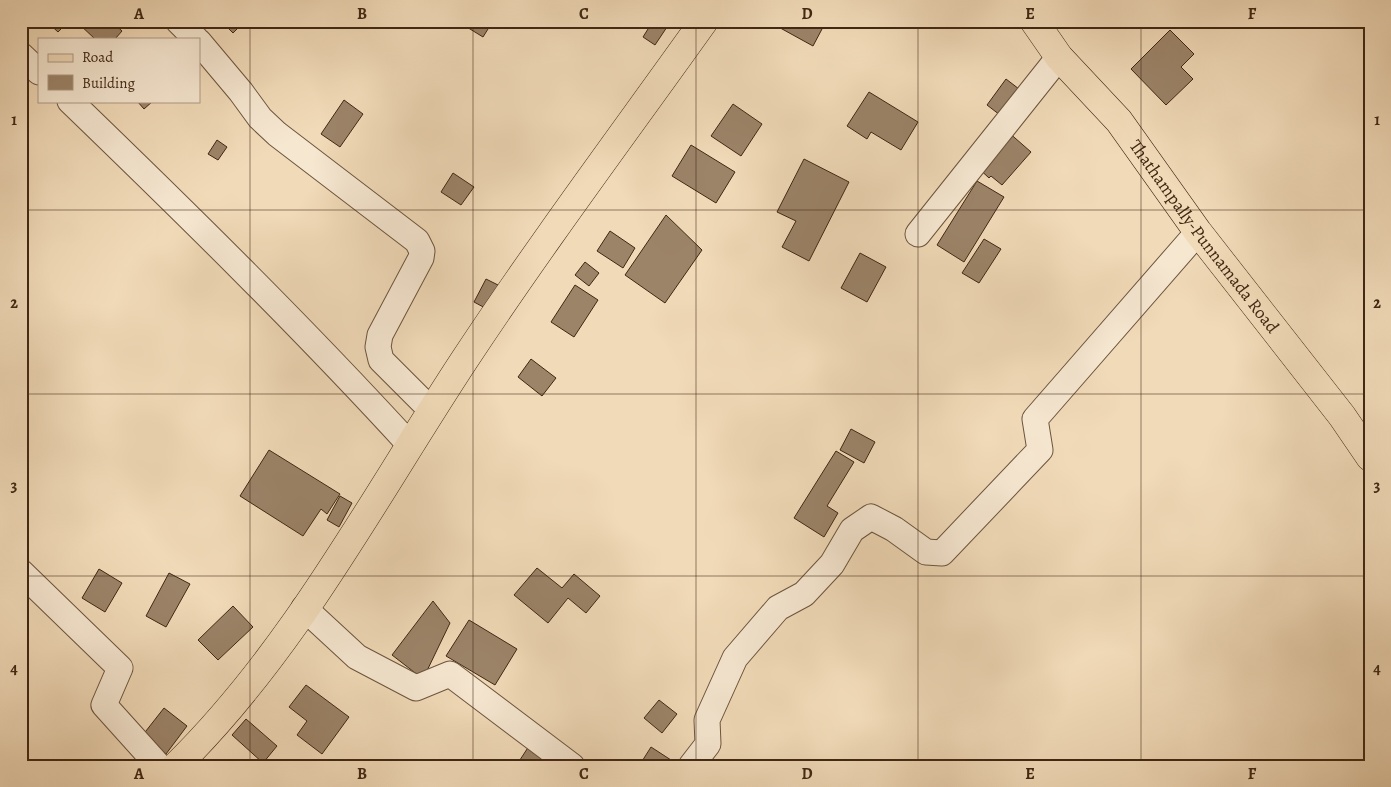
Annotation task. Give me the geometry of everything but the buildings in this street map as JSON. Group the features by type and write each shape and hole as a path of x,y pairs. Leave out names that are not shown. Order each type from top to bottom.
{"main road":[{"path":"176,766 198,744 272,656 466,358 563,218 704,21"},
{"name":"Thathampally-Punnamada Road","path":"1034,21 1059,57 1119,120 1198,232 1342,416 1370,456"}],"street":[{"path":"178,21 195,38"},
{"path":"200,43 260,118 277,134 417,241 422,251 421,258 380,335 378,348 381,360 432,411"},
{"path":"21,55 38,71"},
{"path":"918,234 1059,57"},
{"path":"71,102 154,182 336,365 410,445"},
{"path":"692,766 708,744 707,720 735,658 778,608 804,594 832,564 852,530 871,517 894,529 926,552 942,552 1040,450 1035,419 1198,232"},
{"path":"21,572 120,668 104,704 159,766"},
{"path":"304,608 357,657 416,688 450,674 572,766"}]}
